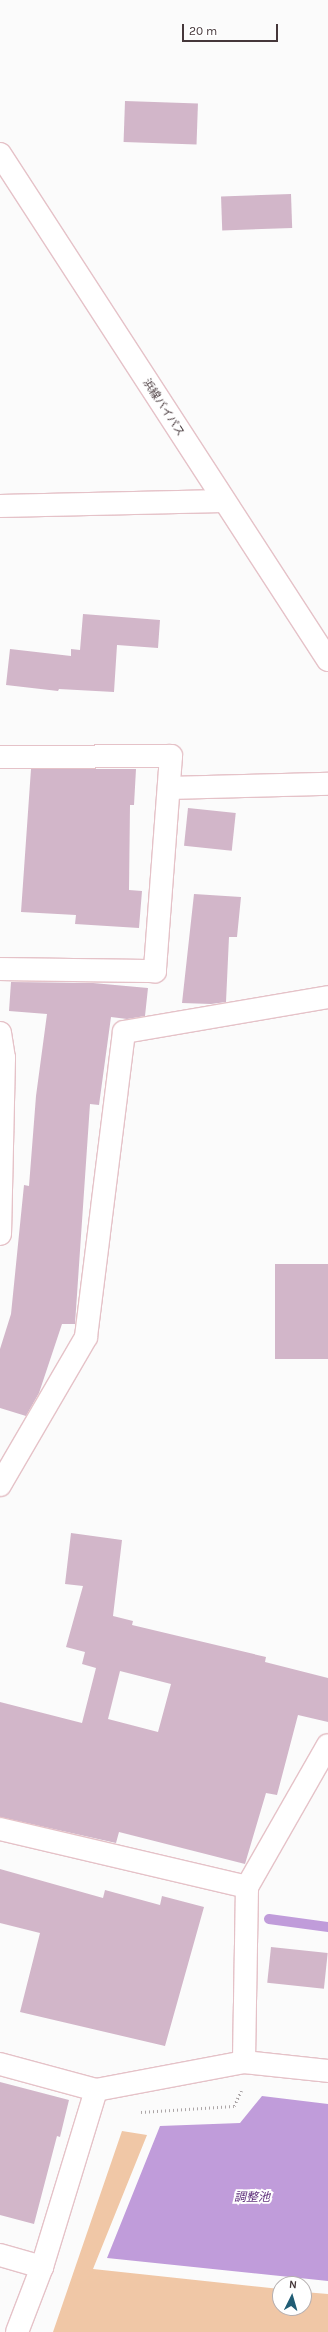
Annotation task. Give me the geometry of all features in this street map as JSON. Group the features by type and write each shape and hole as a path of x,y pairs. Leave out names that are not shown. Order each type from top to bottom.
{"main road":[{"name":"浜線バイパス","path":"0,154 223,501 328,660"},
{"path":"0,506 223,501"},
{"path":"0,757 172,756 155,971 0,969"},
{"path":"170,788 328,784"},
{"path":"0,1485 86,1337 124,1032 328,997"},
{"path":"0,1033 2,1058 0,1234"},
{"path":"244,2062 247,1887 328,1745"},
{"path":"0,1829 247,1887"},
{"path":"0,2064 96,2090 244,2062 328,2071"},
{"path":"17,2332 42,2267 96,2090"},
{"path":"0,2255 42,2267"}],"path":[{"path":"136,2112 234,2106 242,2088"}],"shaded area":[{"path":"122,2131 147,2135 93,2269 272,2288 272,2316 312,2316 312,2293 328,2294 328,2332 53,2332"}],"water":[{"name":"調整池","path":"262,2096 328,2104 328,2281 312,2279 312,2276 280,2276 107,2258 160,2126 240,2123"}],"building":[{"path":"125,101 198,104 197,145 124,142"},
{"path":"291,194 292,228 222,230 221,196"},
{"path":"83,614 160,620 158,648 117,645 114,692 59,689 58,691 6,685 10,649 71,656 71,649 80,650"},
{"path":"31,769 136,769 134,805 130,805 129,890 142,891 139,928 75,924 76,915 21,912"},
{"path":"188,808 236,813 232,851 184,846"},
{"path":"194,894 241,897 237,937 229,937 226,1002 211,1004 182,1003"},
{"path":"11,982 93,983 148,988 145,1016 127,1019 111,1017 99,1105 90,1104 75,1324 62,1324 39,1393 26,1416 0,1408 0,1349 11,1314 24,1185 29,1186 36,1096 47,1014 9,1011"},
{"path":"275,1264 328,1264 328,1359 275,1359"},
{"path":"71,1533 122,1540 113,1616 133,1621 132,1625 266,1657 265,1662 328,1678 328,1722 298,1715 277,1795 266,1793 245,1864 119,1832 116,1843 0,1817 0,1702 82,1723 96,1668 82,1664 85,1652 66,1647 83,1586 65,1584","holes":["120,1671 171,1684 158,1732 108,1719"]},
{"path":"0,1869 103,1898 105,1890 160,1905 162,1896 204,1907 165,2046 20,2012 40,1933 0,1923"},
{"path":"271,1947 328,1953 324,1989 267,1983"},
{"path":"0,2082 69,2100 60,2137 57,2136 34,2224 0,2215"}],"waterway":[{"path":"269,1919 328,1927"}]}
